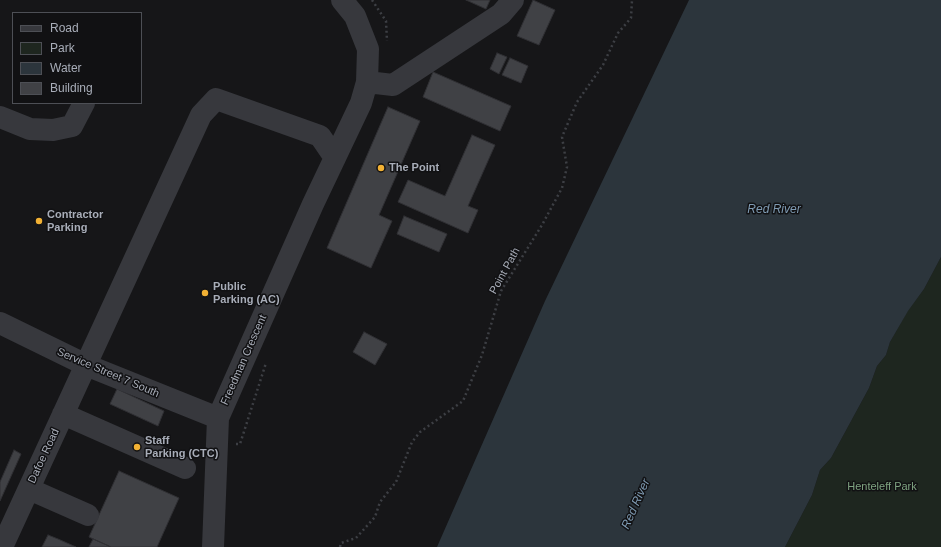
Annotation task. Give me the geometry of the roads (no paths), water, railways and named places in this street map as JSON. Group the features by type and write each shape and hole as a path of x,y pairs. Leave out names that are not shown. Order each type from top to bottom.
{"street":[{"name":"Freedman Crescent","path":"213,547 218,418 361,103 367,82 368,49 355,16 342,0"},
{"path":"367,82 393,85 501,14 513,0"},
{"name":"Dafoe Road","path":"2,547 201,115 216,99 320,136 335,158"},
{"path":"0,117 30,129 53,130 72,126 83,104"},
{"name":"Service Street 7 South","path":"0,323 86,365 218,418"},
{"path":"64,414 185,468"},
{"path":"29,489 88,515"}],"water":[{"name":"Red River","path":"689,0 941,0 941,257 924,289 908,311 890,342 886,355 877,366 869,388 831,458 820,470 812,495 785,547 437,547 545,301"}],"place":[{"name":"The Point","path":"381,168"},
{"name":"Contractor Parking","path":"39,221"},
{"name":"Public Parking (AC)","path":"205,293"},
{"name":"Staff Parking (CTC)","path":"137,447"}],"park label":[{"name":"Henteleff Park","path":"882,487"}]}
